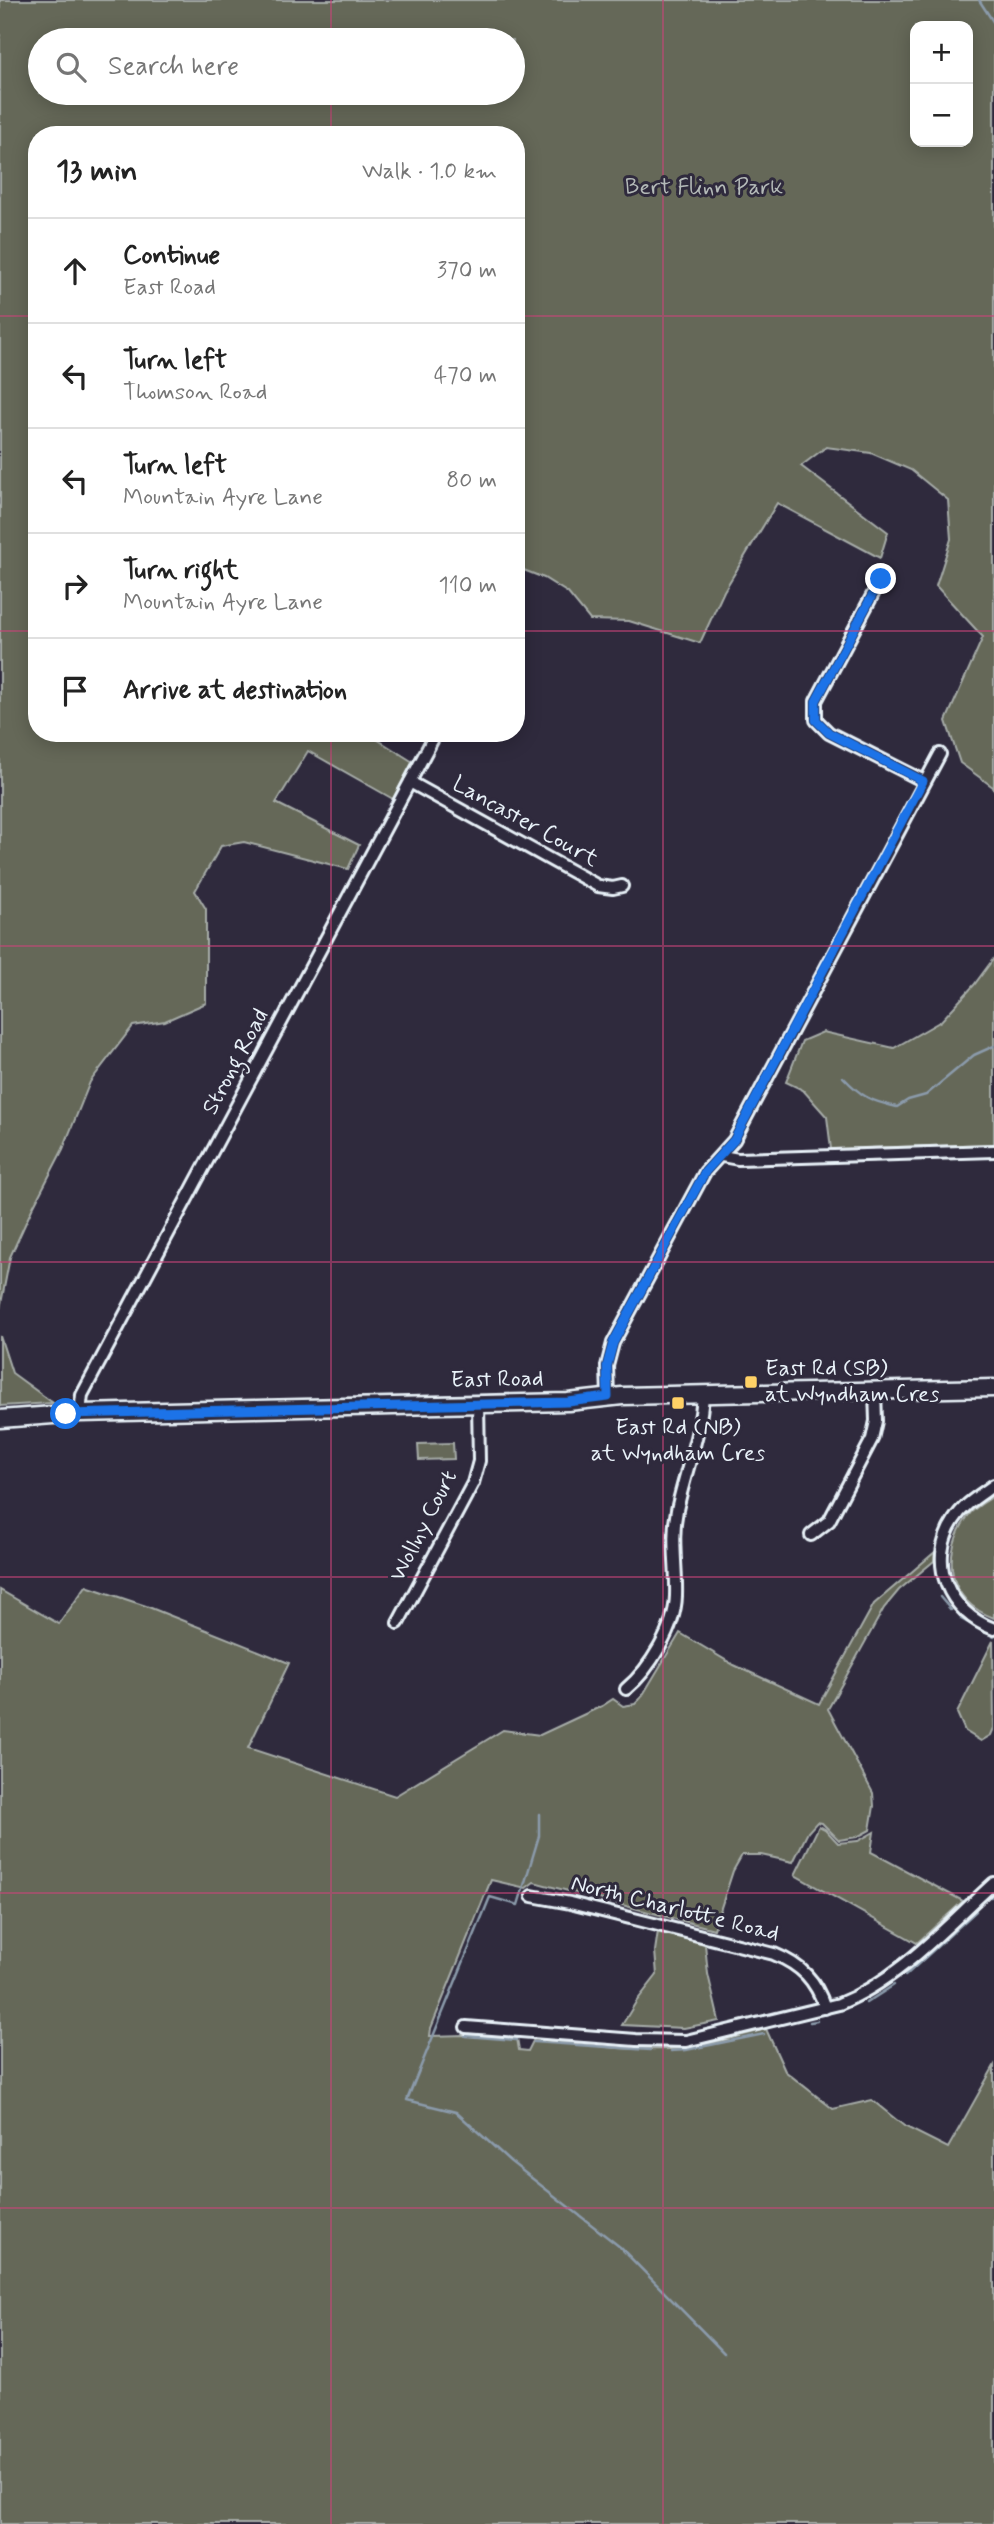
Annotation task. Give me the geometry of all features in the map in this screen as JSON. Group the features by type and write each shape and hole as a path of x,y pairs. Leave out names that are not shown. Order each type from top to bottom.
{"main road":[{"name":"East Road","path":"0,1419 80,1413 568,1402 608,1397 994,1388"}],"street":[{"path":"881,579 816,701 816,720 829,733 923,781"},
{"name":"Strong Road","path":"80,1413 82,1395 431,742"},
{"path":"608,1397 607,1366 613,1343 705,1172 734,1140 923,781 940,754"},
{"name":"Lancaster Court","path":"410,782 598,886 622,886"},
{"path":"722,1156 738,1159 994,1151"},
{"path":"811,1535 829,1521 872,1439 876,1421 875,1391"},
{"path":"626,1689 642,1675 666,1633 674,1611 674,1530 702,1416 703,1394"},
{"name":"Wollny Court","path":"398,1623 472,1483 479,1461 478,1403"},
{"path":"994,1485 971,1501 954,1520 945,1539 942,1564 946,1586 957,1604 971,1618 994,1629"},
{"path":"467,2027 645,2041 686,2041 825,2008 857,1997 887,1979 994,1883"},
{"name":"North Charlotte Road","path":"531,1896 570,1903 774,1954 803,1971 816,1987 825,2008"}],"green space":[{"name":"Bert Flinn Park","path":"0,0 994,0 994,791 993,787 960,763 946,721 983,637 936,586 951,539 948,500 911,470 871,453 826,447 801,466 888,532 880,558 777,503 724,591 700,643 629,621 590,620 568,593 544,578 525,571 525,126 28,126 28,742 381,742 413,762 393,799 308,751 276,803 359,845 348,869 244,842 221,846 195,891 206,909 206,1003 165,1021 133,1026 90,1082 63,1149 10,1257 0,1309"},
{"path":"994,958 994,1144 831,1149 827,1117 803,1090 786,1082 802,1041 823,1032 894,1048 941,1021"},
{"path":"0,1336 12,1373 53,1403 0,1406"},
{"path":"453,1443 454,1459 419,1460 418,1444"},
{"path":"994,1496 994,1618 966,1600 953,1574 952,1560 959,1530 968,1516 976,1507"},
{"path":"935,1552 934,1561 899,1590 884,1608 828,1709 873,1793 870,1830 857,1837 839,1840 822,1823 817,1822 808,1832 793,1862 761,1855 742,1855 733,1871 714,1929 534,1882 526,1888 491,1880 430,2036 517,2038 519,2050 528,2051 534,2039 619,2048 670,2049 706,2044 766,2029 785,2071 833,2109 872,2100 904,2126 948,2148 994,2066 994,2524 0,2524 0,1590 59,1624 86,1586 146,1606 289,1663 248,1748 395,1796 503,1730 540,1735 613,1699 623,1706 635,1704 680,1633 734,1665 819,1704 874,1604"},
{"path":"993,1641 994,1728 991,1735 981,1741 965,1731 957,1713"},
{"path":"819,1826 838,1843 858,1841 874,1832 871,1852 963,1901 917,1943 795,1875"},
{"path":"658,1931 705,1944 708,1974 719,2021 684,2028 622,2025 657,1975 655,1951"}],"waterway":[{"path":"979,0 994,23"},
{"path":"843,1077 867,1097 897,1107 908,1100 926,1095 974,1055 994,1046"},
{"path":"940,1597 951,1610"},
{"path":"961,1619 994,1637"},
{"path":"539,1814 539,1836 518,1905 490,1897 407,2100 456,2112 511,2162 620,2247 724,2353"},
{"path":"905,1976 976,1911"},
{"path":"866,2003 894,1985"},
{"path":"810,2022 817,2021"},
{"path":"671,2051 764,2034"},
{"path":"465,2036 517,2040"},
{"path":"534,2042 650,2050"}],"place":[{"name":"East Rd (SB) at Wyndham Cres","path":"751,1382"},
{"name":"East Rd (NB) at Wyndham Cres","path":"678,1403"}],"route":[{"path":"66,1414 568,1402 608,1397 607,1366 613,1343 705,1172 734,1140 923,781 829,733 816,720 816,701 881,579"}]}
